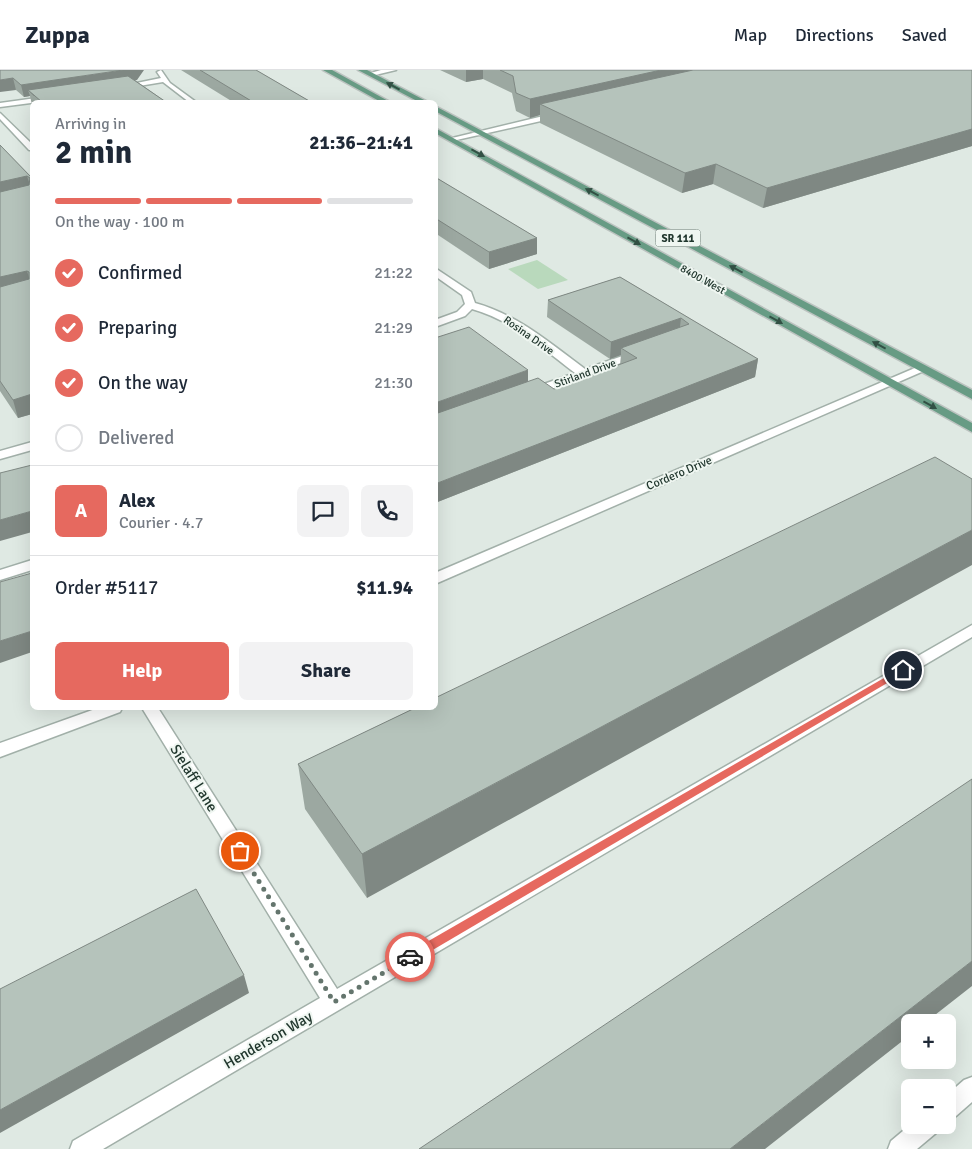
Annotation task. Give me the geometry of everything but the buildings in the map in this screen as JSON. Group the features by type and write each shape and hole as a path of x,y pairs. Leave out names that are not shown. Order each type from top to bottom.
{"main road":[{"path":"327,70 382,100"},
{"path":"362,70 420,100"},
{"name":"8400 West","path":"438,110 972,395"},
{"name":"8400 West","path":"438,132 972,428"}],"street":[{"path":"160,70 164,80 191,100"},
{"path":"371,74 392,70"},
{"path":"114,88 164,80"},
{"path":"30,100 61,96"},
{"path":"0,104 30,100"},
{"path":"452,139 572,111"},
{"path":"0,115 30,146"},
{"path":"438,273 467,294 470,305 461,314 438,323"},
{"name":"Rosina Drive","path":"470,305 489,310 508,320 584,374"},
{"name":"Stirland Drive","path":"519,397 653,349"},
{"name":"Cordero Drive","path":"438,578 922,368"},
{"path":"0,455 30,447"},
{"path":"0,574 30,566"},
{"name":"Henderson Way","path":"82,1149 972,630"},
{"path":"0,750 109,710"},
{"name":"Sielaff Lane","path":"151,710 334,1002"},
{"path":"956,1101 972,1088"},
{"path":"899,1149 917,1134"}],"green space":[{"path":"537,260 568,280 538,289 508,269"}],"way so far":[{"path":"240,851 334,1002 410,957"}],"route":[{"path":"410,957 903,670"}]}
